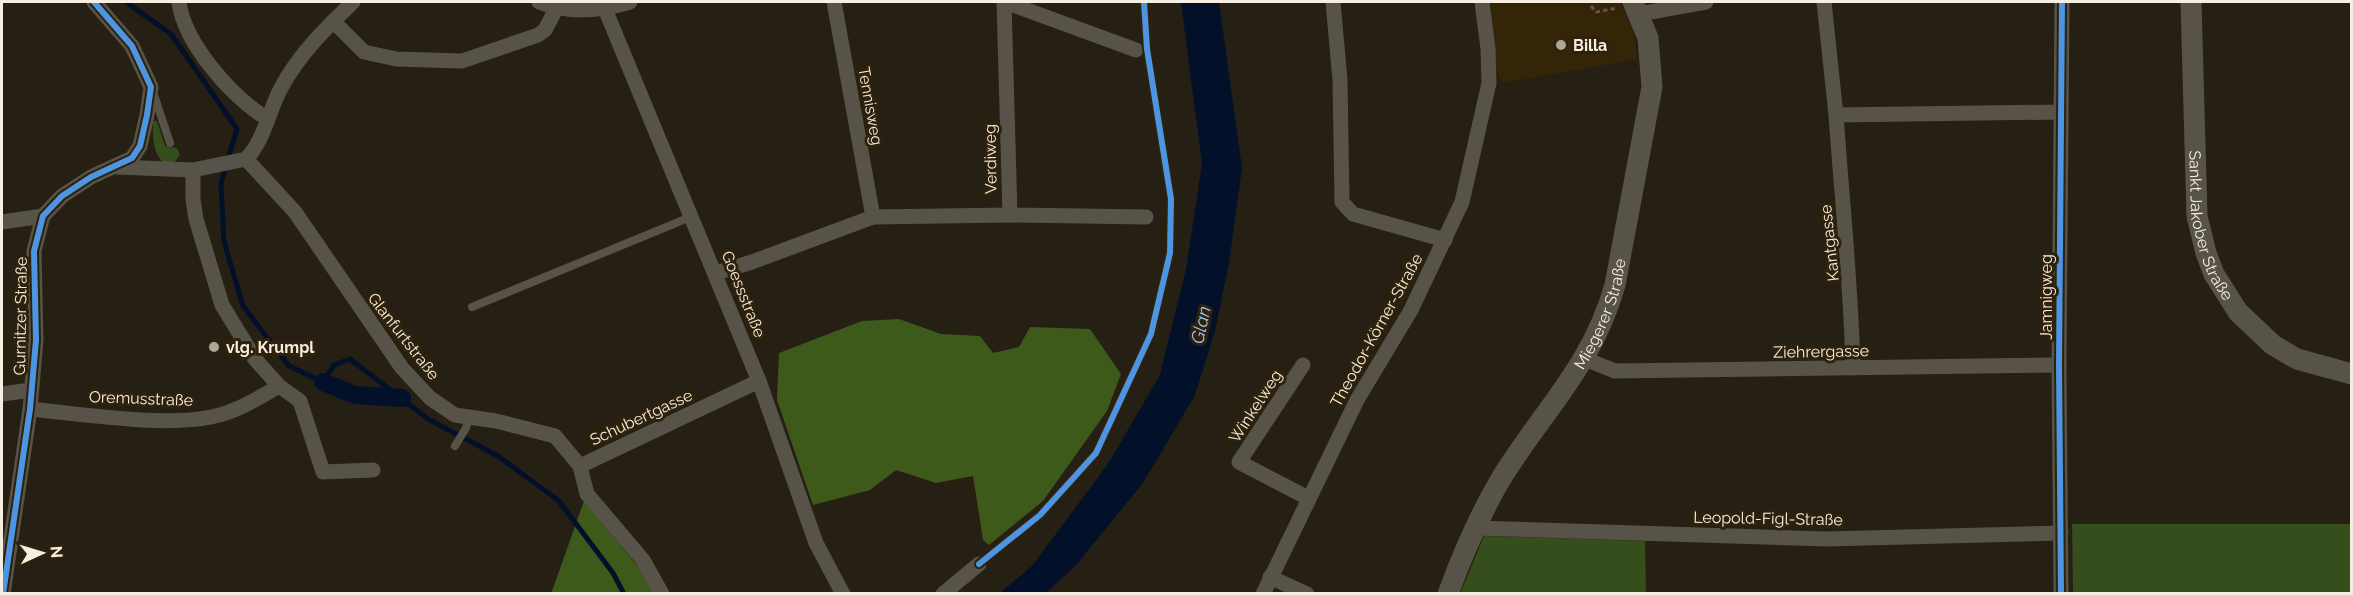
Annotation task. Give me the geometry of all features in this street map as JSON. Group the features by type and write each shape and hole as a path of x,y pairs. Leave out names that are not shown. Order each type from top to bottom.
{"main road":[{"name":"Sankt Jakober Straße","path":"2191,2 2197,216 2214,274 2238,312 2273,345 2297,359 2352,374"},
{"name":"Miegerer Straße","path":"1448,594 1475,528 1503,476 1585,359 1606,316 1615,285 1652,87 1648,38 1633,7"}],"street":[{"path":"2,222 43,216 71,190 91,177 117,167 132,158 140,146 151,87 132,46 94,2"},
{"path":"179,2 184,25 190,36 236,95 266,118"},
{"path":"117,167 193,170 210,169 244,160 257,144 266,118 296,64 333,21 353,2"},
{"path":"539,2 557,8 586,11 604,5 630,2"},
{"name":"Tennisweg","path":"834,2 873,217"},
{"name":"Verdiweg","path":"1136,50 1004,2 1010,215 1146,217"},
{"path":"1333,2 1341,80 1342,202 1353,214 1445,240"},
{"name":"Theodor-Körner-Straße","path":"1263,594 1357,400 1411,310 1462,202 1489,83 1482,2"},
{"path":"1633,7 1706,2"},
{"name":"Kantgasse","path":"1824,2 1851,286 1853,368"},
{"name":"Jamnigweg","path":"2061,594 2059,366 2062,2"},
{"name":"Goessstraße","path":"604,5 693,216 759,381 816,543 843,594"},
{"path":"333,21 364,52 396,59 462,61 538,35 545,30 557,8"},
{"path":"1836,115 2061,112"},
{"name":"Glanfurtstraße","path":"244,160 295,212 402,368 446,412 467,423 495,421 555,436 580,466"},
{"path":"193,170 196,219 222,305 244,343 279,386 300,401 323,472 373,470"},
{"path":"716,273 873,217 1010,215"},
{"name":"Gurnitzer Straße","path":"3,594 30,409 36,340 34,250 43,216"},
{"name":"Ziehrergasse","path":"1585,359 1615,370 2059,366"},
{"name":"Winkelweg","path":"1303,365 1239,462 1308,498"},
{"name":"Schubertgasse","path":"662,594 643,560 587,494 580,466 759,381"},
{"name":"Oremusstraße","path":"30,409 172,420 201,418 244,407 279,386"},
{"path":"2,394 31,390"},
{"name":"Leopold-Figl-Straße","path":"1475,528 1826,538 2061,533"},
{"path":"943,594 979,564"},
{"path":"1270,577 1307,594"}],"lane":[{"path":"151,87 170,143"},
{"path":"472,306 693,216"},
{"path":"457,444 467,423"}],"path":[{"path":"1591,6 1596,12 1633,7"}],"shaded area":[{"path":"1490,2 1619,2 1632,27 1638,59 1503,83 1497,73"}],"green space":[{"path":"153,121 157,121 165,146 177,148 180,155 173,164 164,163 157,154"},
{"path":"899,319 941,334 980,336 993,353 1019,347 1030,327 1090,329 1121,374 1107,411 1043,501 989,545 983,540 973,476 936,483 896,470 870,490 813,505 777,400 779,353 862,321"},
{"path":"584,501 645,575 654,594 551,594"},
{"path":"2072,524 2351,524 2351,593 2073,593"},
{"path":"1484,536 1645,541 1646,593 1460,594"}],"water":[{"name":"Glan","path":"1181,2 1219,2 1242,168 1229,263 1215,331 1195,395 1143,483 1076,565 1046,593 1000,593 1032,566 1108,464 1160,375 1186,269 1202,164"}],"waterway":[{"path":"126,2 171,34 237,129 221,183 224,242 243,306 289,366 323,382 334,365 350,359 428,419 498,456 559,501 613,573 624,594"},
{"path":"323,382 355,395 402,398"}],"cycle path":[{"path":"3,594 30,409 36,340 34,251 43,216 62,196 91,177 132,158 140,146 147,115 151,87 132,46 94,2"},
{"path":"979,564 1040,515 1096,453 1151,334 1170,253 1171,199 1147,49 1144,2"},
{"path":"2061,594 2059,365 2062,2"}],"place":[{"name":"Billa","path":"1561,45"},
{"name":"vlg. Krumpl","path":"214,347"}]}
